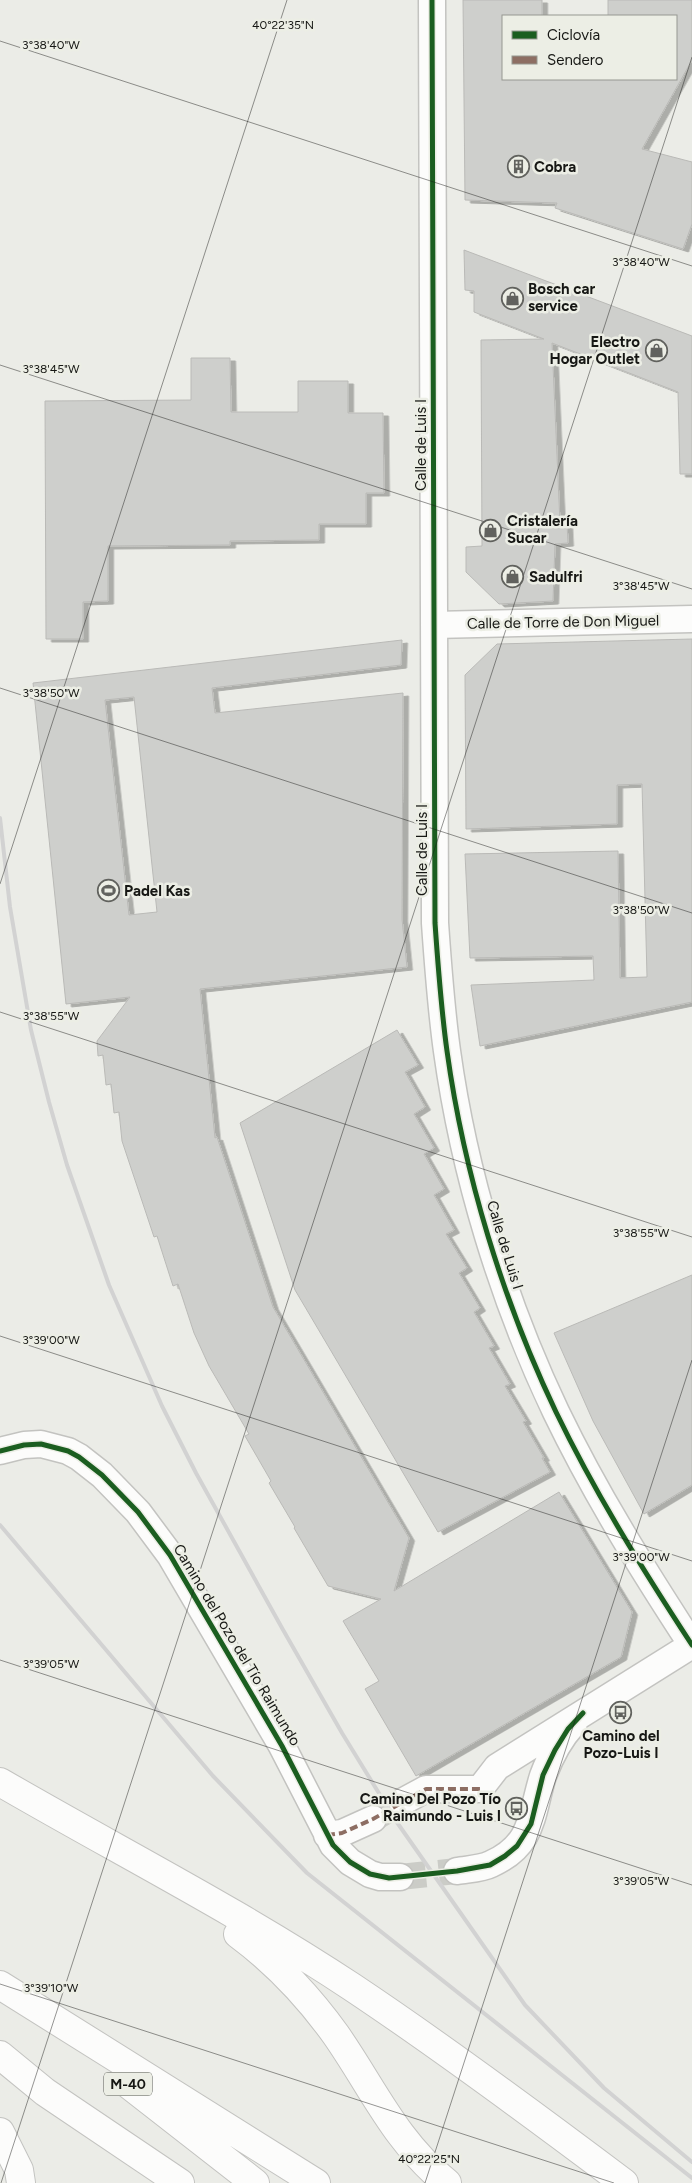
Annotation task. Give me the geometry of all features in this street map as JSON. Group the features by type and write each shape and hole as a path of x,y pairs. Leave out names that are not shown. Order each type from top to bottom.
{"highway":[{"path":"0,1782 248,1923 351,1987 522,2106 624,2183"},
{"path":"143,1864 260,1951 300,1988 336,2036 374,2098 406,2143 447,2183"},
{"path":"0,1985 316,2183"},
{"name":"M-40","path":"0,1985 255,2183"},
{"path":"0,2055 45,2092 180,2183"},
{"path":"0,2132 19,2170 21,2183"}],"street":[{"name":"Calle de Luis I","path":"432,0 435,932 447,1052 474,1186 510,1304 556,1411 583,1465 630,1546 692,1645"},
{"name":"Calle de Torre de Don Miguel","path":"434,626 692,619"},
{"name":"Camino del Pozo del Tío Raimundo","path":"0,1451 24,1445 41,1444 68,1451 102,1475 138,1512 170,1554 282,1746 327,1835 340,1854 359,1868 380,1877 400,1877"},
{"path":"402,1802 426,1788 480,1789 497,1767 692,1645"},
{"path":"457,1871 490,1865 517,1846 531,1824 543,1776 555,1750 568,1729 582,1713"},
{"path":"327,1835 342,1833 373,1820"}],"building":[{"path":"463,0 542,0 542,15 502,15 502,80 677,80 677,15 608,15 608,0 692,0 692,60 642,149 692,162 692,224 683,249 555,208 557,203 465,200"},
{"path":"464,250 692,336 692,474 680,474 678,392 552,343 560,523 567,523 568,543 555,544 553,601 499,604 466,572 466,547 482,546 481,340 544,339 474,312 474,291 465,290"},
{"path":"191,358 230,358 231,412 298,412 298,381 348,381 348,413 383,413 384,493 366,493 366,524 319,524 319,540 230,541 230,545 108,546 108,601 83,602 83,639 46,639 45,401 191,400"},
{"path":"692,639 692,1002 480,1046 471,985 594,980 593,956 470,958 465,854 618,851 620,978 647,977 642,784 617,785 617,824 466,829 465,675 497,644"},
{"path":"402,640 401,665 212,688 215,713 403,693 402,919 407,967 200,989 215,1138 217,1137 273,1307 409,1538 394,1591 559,1492 632,1612 621,1657 416,1776 365,1689 379,1681 343,1621 381,1599 328,1586 269,1483 271,1481 245,1436 249,1434 209,1366 194,1333 178,1284 173,1286 157,1236 154,1237 122,1141 119,1112 114,1113 111,1084 106,1085 103,1055 98,1056 97,1041 130,997 66,1004 33,683","holes":["134,697 157,912 129,915 105,700"]},
{"path":"397,1030 418,1065 405,1072 425,1107 414,1114 434,1148 424,1154 444,1189 434,1195 454,1230 446,1234 467,1268 459,1273 480,1308 474,1312 494,1346 489,1348 510,1384 505,1386 526,1421 523,1422 550,1472 438,1532 295,1290 240,1123"},
{"path":"692,1275 692,1485 644,1514 593,1421 554,1333"}],"tunnel":[{"path":"373,1819 402,1802"},
{"path":"400,1877 457,1871"}],"railway":[{"path":"0,818 10,907 31,1030 67,1165 109,1285 162,1406 196,1473 342,1733 396,1821 525,2005 604,2088 692,2162"},
{"path":"0,1525 213,1776 307,1873 692,2178"}],"marked path":[{"path":"327,1835 342,1833 373,1819 426,1789 480,1789"}],"cycle path":[{"path":"432,0 435,923 441,1003 454,1097 475,1190 488,1236 519,1326 537,1370 556,1412 603,1502 692,1645"},
{"path":"0,1451 24,1445 41,1444 68,1451 102,1475 138,1512 170,1555 282,1746 333,1845 350,1862 370,1874 389,1878 457,1871 490,1865 505,1856 517,1846 531,1824 543,1775 568,1729 583,1713"}],"place":[{"name":"Cobra","path":"518,167"},
{"name":"Bosch car service","path":"512,298"},
{"name":"Electro Hogar Outlet","path":"656,351"},
{"name":"Cristalería Sucar","path":"491,530"},
{"name":"Sadulfri","path":"513,577"},
{"name":"Padel Kas","path":"108,891"},
{"name":"Camino del Pozo-Luis I","path":"621,1713"},
{"name":"Camino Del Pozo Tío Raimundo - Luis I","path":"517,1808"}]}
